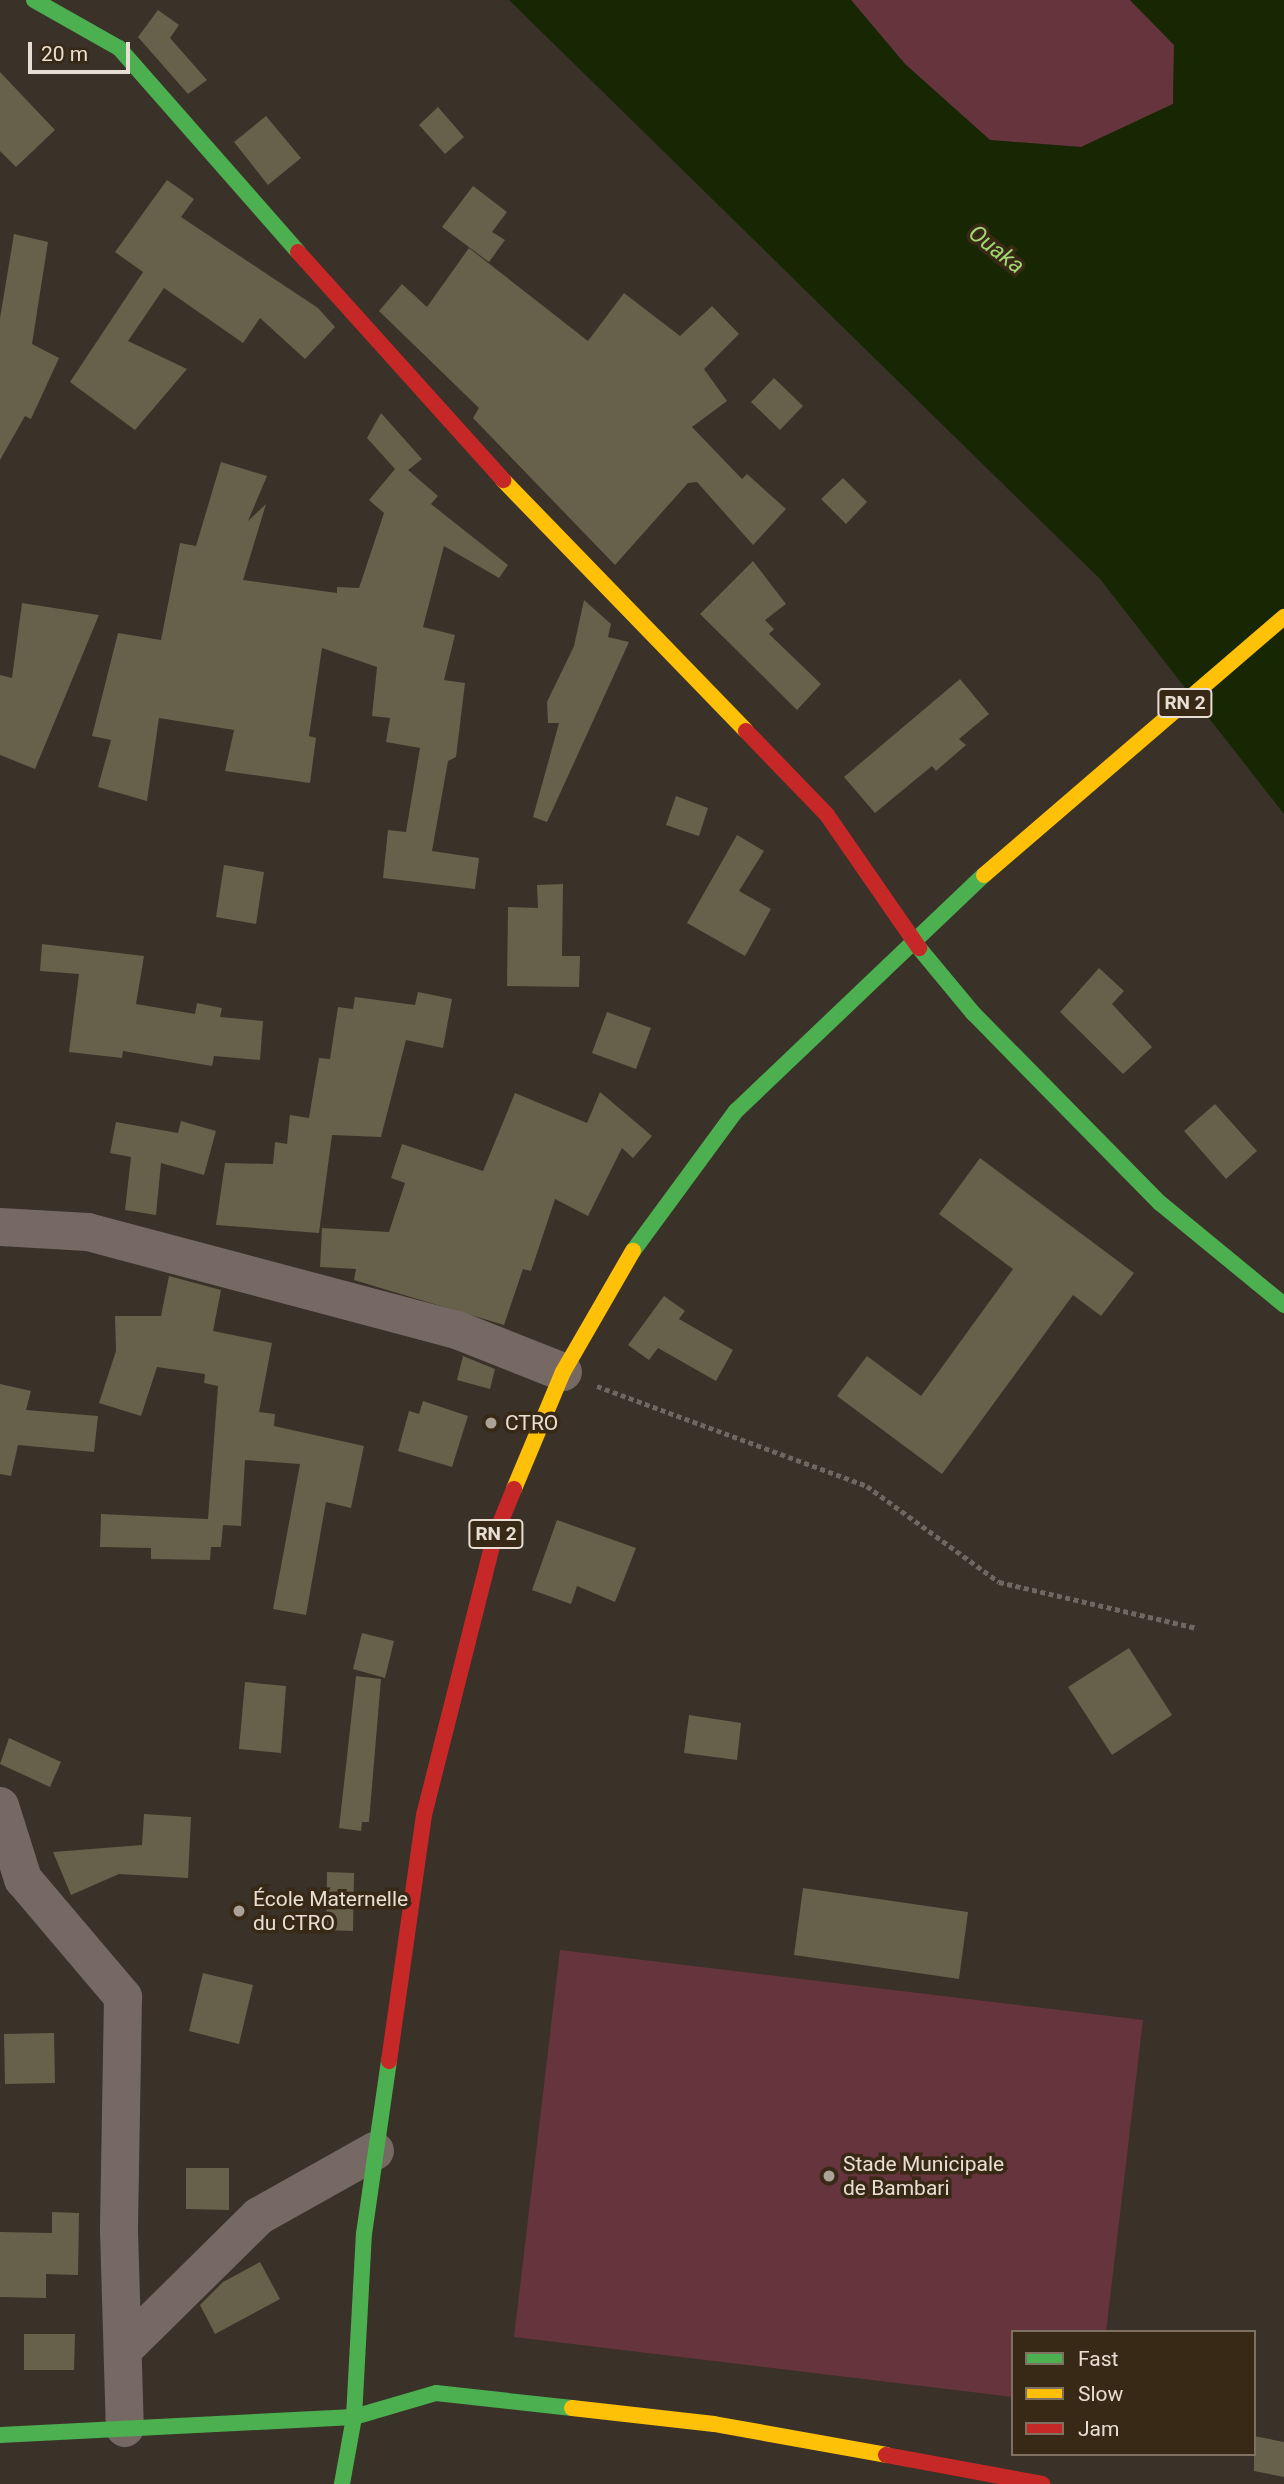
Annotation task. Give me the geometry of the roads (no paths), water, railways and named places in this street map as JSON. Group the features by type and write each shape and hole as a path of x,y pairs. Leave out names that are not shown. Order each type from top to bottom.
{"street":[{"path":"34,0 119,48 457,433 827,815 885,906 973,1013 1102,1147 1284,1305"},
{"name":"RN 2","path":"342,2484 354,2417 364,2234 424,1815 494,1538 563,1372 618,1272 736,1111 912,937 1284,617"},
{"path":"0,1227 88,1232 457,1330 563,1372"},
{"path":"0,1807 23,1879 123,1997 125,2428"},
{"path":"123,2350 259,2216 375,2151"},
{"path":"0,2435 354,2417 436,2393 593,2406 1042,2484"}],"water":[{"name":"Ouaka","path":"509,0 851,0 905,64 990,140 1081,147 1173,104 1174,45 1130,0 1284,0 1284,814 1100,579"}],"place":[{"name":"CTRO","path":"491,1423"},
{"name":"École Maternelle du CTRO","path":"239,1911"},
{"name":"Stade Municipale de Bambari","path":"829,2176"}]}
